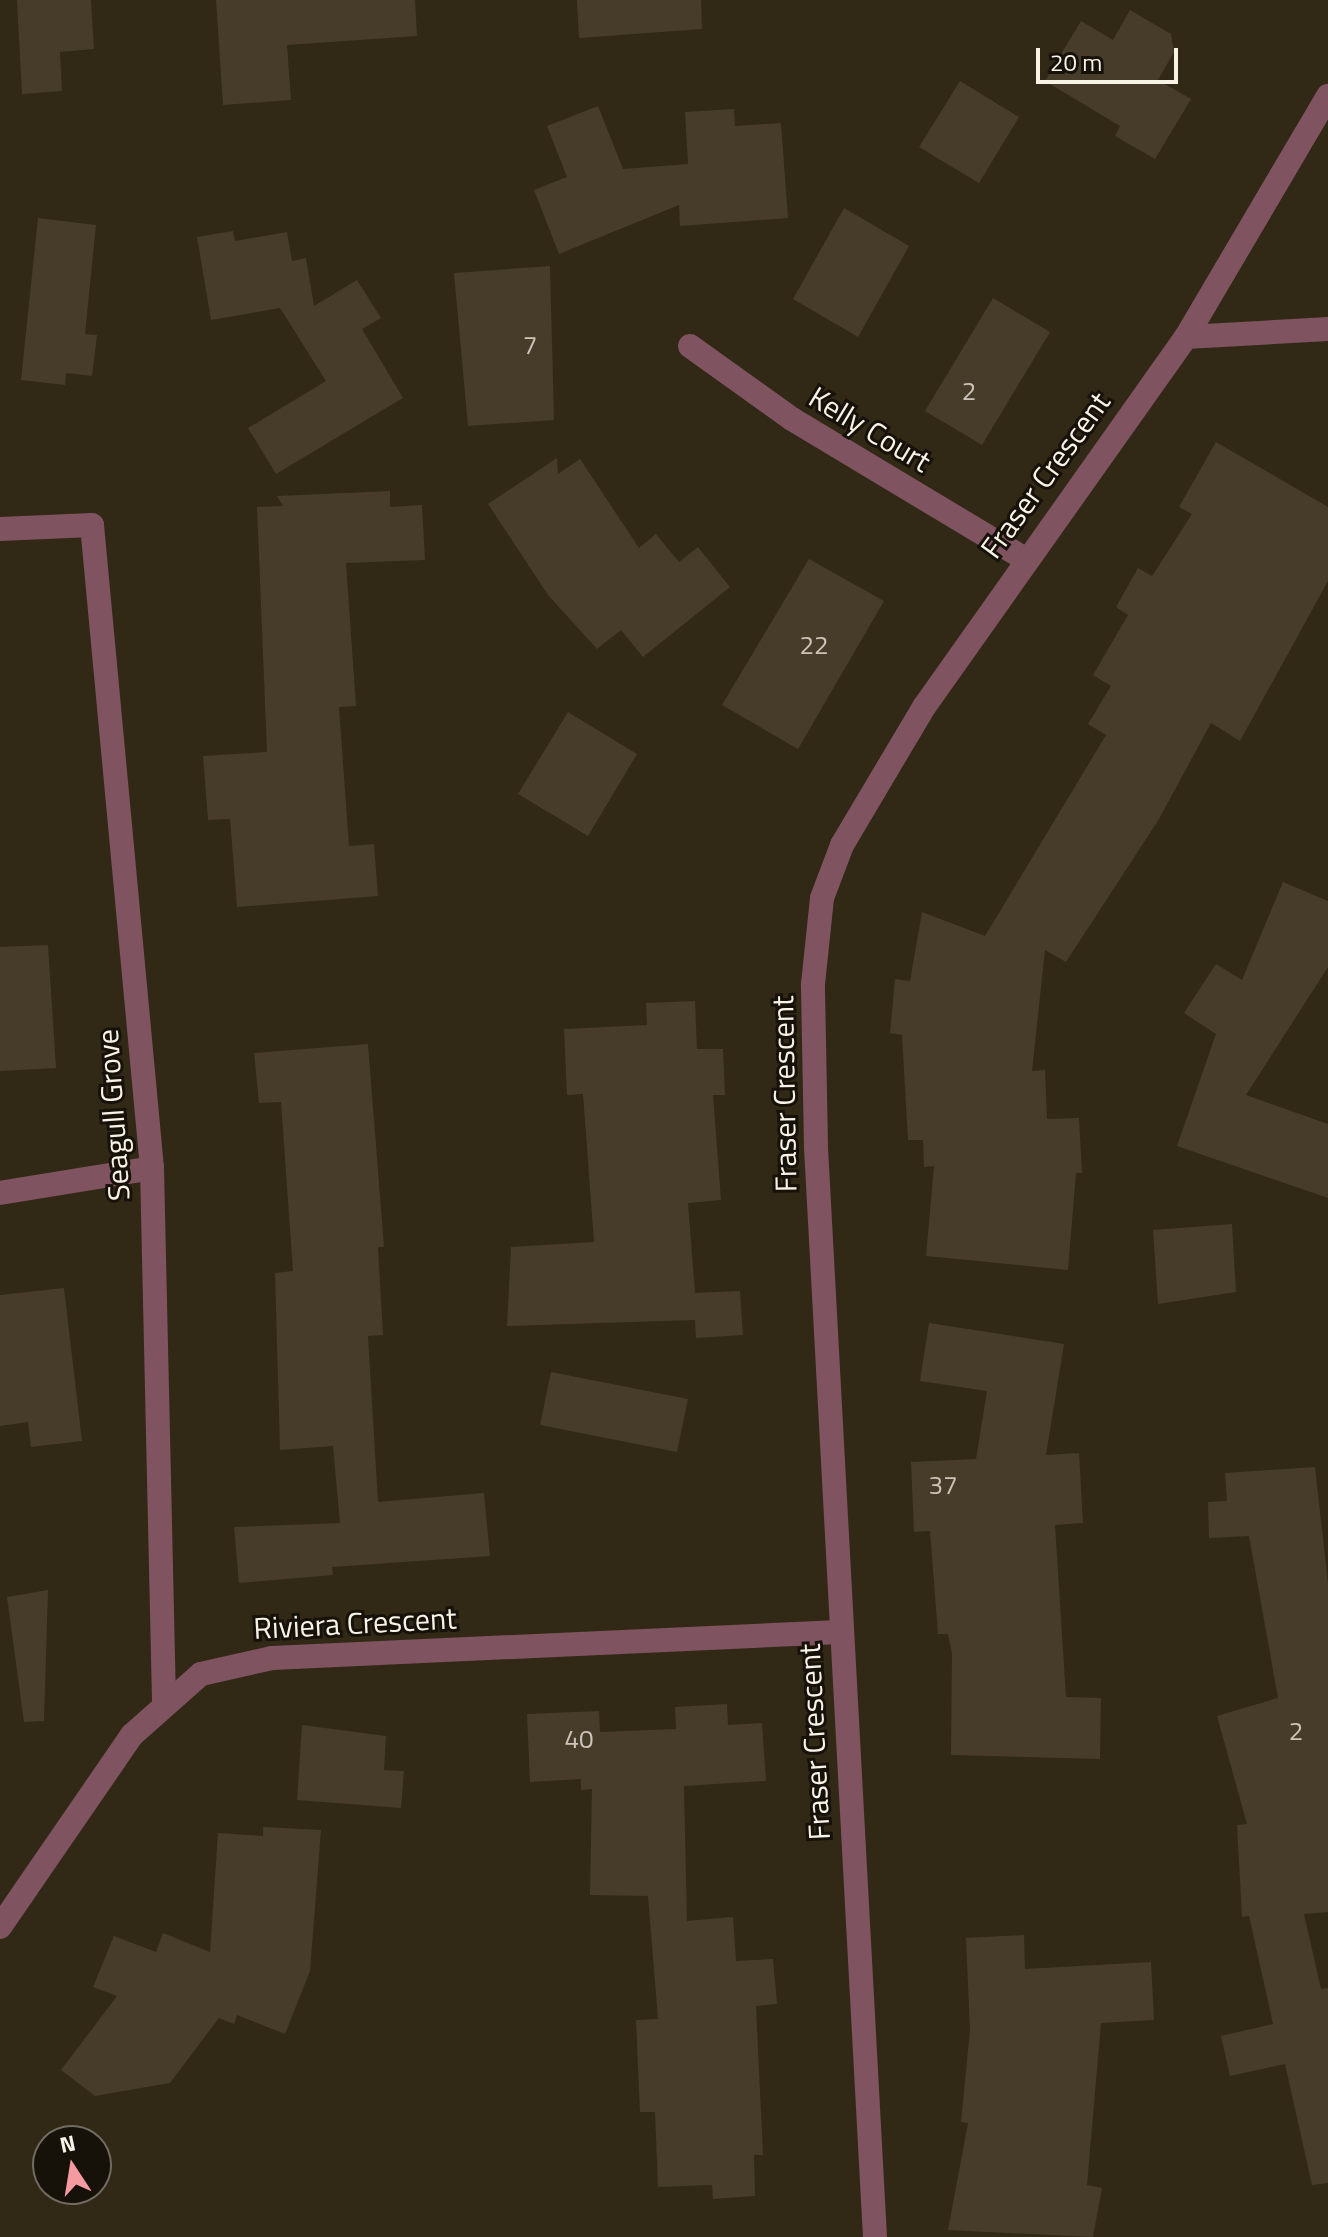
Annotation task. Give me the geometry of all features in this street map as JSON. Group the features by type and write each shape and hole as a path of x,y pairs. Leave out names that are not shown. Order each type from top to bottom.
{"street":[{"name":"Fraser Crescent","path":"875,2237 839,1632 813,1051 822,898 842,845 1023,558 1186,337 1328,96"},
{"path":"1186,337 1328,329"},
{"name":"Kelly Court","path":"690,346 792,419 1023,558"},
{"name":"Seagull Grove","path":"0,529 92,525 152,1168 164,1701"},
{"path":"0,1193 152,1168"},
{"name":"Riviera Crescent","path":"0,1927 132,1735 164,1701 201,1674 272,1658 839,1632"}],"building":[{"path":"17,0 91,0 94,49 60,52 62,91 22,94"},
{"path":"216,0 415,0 417,36 287,45 291,100 223,105"},
{"path":"577,0 701,0 702,29 579,38"},
{"path":"1130,10 1171,34 1174,52 1158,80 1191,99 1155,159 1115,136 1120,126 1045,81 1081,21 1113,40"},
{"path":"960,81 1019,117 979,183 919,147"},
{"path":"598,106 623,169 688,164 685,112 734,109 735,126 781,123 788,218 680,226 679,205 559,254 534,190 567,177 547,126"},
{"path":"844,208 909,246 858,337 793,299"},
{"path":"38,218 96,225 85,334 97,335 92,376 66,373 65,385 21,380"},
{"path":"233,231 235,241 287,232 292,261 306,258 314,306 357,280 381,318 362,329 403,398 276,474 248,428 326,381 280,308 211,320 197,237"},
{"path":"550,266 554,420 468,426 454,273"},
{"path":"993,298 1050,332 982,445 925,411"},
{"path":"1216,442 1328,507 1328,581 1240,741 1211,723 1159,819 1066,962 1045,950 1032,1071 1045,1070 1047,1119 1079,1118 1082,1173 1076,1173 1068,1270 926,1256 934,1166 924,1167 923,1140 908,1140 902,1035 890,1033 895,979 910,981 922,912 985,936 1106,735 1088,724 1111,686 1093,675 1128,615 1116,607 1138,568 1152,576 1192,514 1179,507"},
{"path":"557,458 558,474 580,459 639,548 656,534 679,562 698,547 730,587 643,657 621,630 597,649 548,595 488,504"},
{"path":"390,491 390,507 422,505 425,560 346,563 356,706 339,707 349,846 374,844 378,896 237,907 230,819 208,820 203,756 267,752 257,507 283,506 277,496"},
{"path":"809,559 884,601 798,749 722,705"},
{"path":"568,712 637,754 588,836 518,794"},
{"path":"1283,882 1328,901 1328,967 1246,1095 1328,1124 1328,1198 1177,1146 1216,1034 1184,1013 1216,964 1242,980"},
{"path":"48,945 56,1068 0,1071 0,947"},
{"path":"695,1001 697,1049 723,1049 725,1095 713,1095 721,1200 688,1203 695,1293 740,1291 743,1335 696,1338 695,1320 507,1326 511,1247 594,1242 583,1094 567,1095 564,1029 647,1025 646,1003"},
{"path":"368,1044 384,1247 378,1247 383,1335 368,1336 378,1502 484,1493 490,1556 332,1567 333,1575 239,1583 234,1527 340,1523 333,1446 280,1450 275,1273 293,1271 281,1102 259,1103 254,1053"},
{"path":"1232,1224 1236,1292 1158,1304 1153,1230"},
{"path":"64,1288 82,1441 31,1447 28,1422 0,1426 0,1295"},
{"path":"929,1323 1064,1344 1046,1455 1079,1453 1083,1523 1055,1525 1066,1697 1101,1698 1100,1759 951,1755 952,1653 948,1634 938,1634 930,1531 914,1532 911,1462 976,1459 987,1391 920,1381"},
{"path":"551,1372 688,1399 677,1452 540,1425"},
{"path":"1315,1467 1328,1583 1328,1912 1304,1914 1321,1989 1328,1988 1328,2183 1312,2185 1285,2064 1230,2076 1221,2036 1273,2024 1249,1916 1242,1917 1237,1825 1247,1824 1217,1716 1278,1698 1249,1536 1209,1538 1208,1502 1227,1501 1225,1473"},
{"path":"48,1590 44,1721 24,1722 7,1597"},
{"path":"727,1704 728,1725 762,1723 766,1781 684,1786 687,1921 733,1917 736,1961 773,1959 777,2004 756,2006 763,2155 754,2155 755,2196 713,2199 712,2185 658,2187 655,2112 640,2112 636,2020 658,2019 648,1896 590,1895 592,1789 581,1790 581,1779 530,1782 527,1714 599,1711 600,1732 676,1729 675,1707"},
{"path":"302,1725 386,1736 384,1770 404,1771 401,1808 297,1800"},
{"path":"263,1827 321,1830 310,1971 285,2034 237,2015 234,2024 219,2018 170,2083 95,2096 61,2070 117,1996 93,1987 114,1936 156,1952 163,1933 210,1952 218,1833 263,1836"},
{"path":"1024,1935 1025,1969 1151,1962 1154,2020 1101,2023 1087,2185 1102,2188 1093,2237 948,2230 968,2123 961,2122 970,2030 966,1938"}]}
